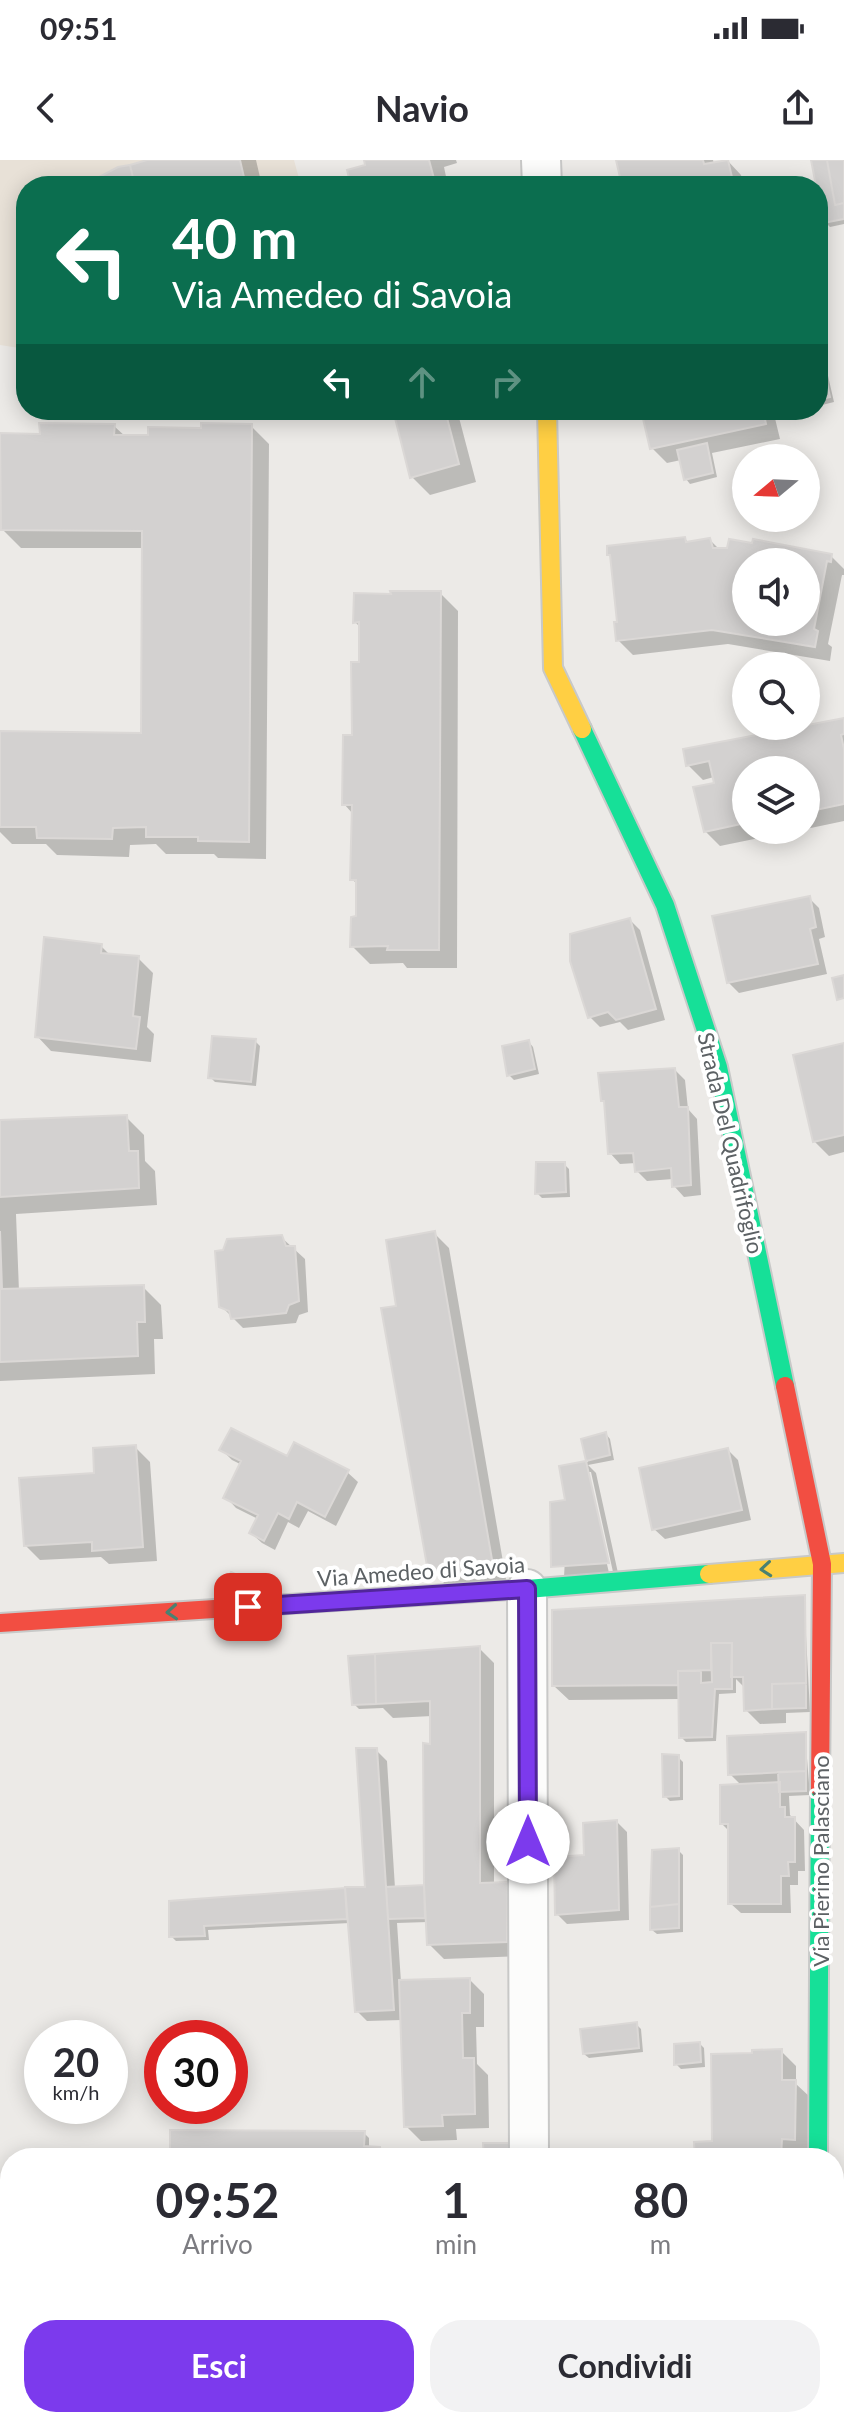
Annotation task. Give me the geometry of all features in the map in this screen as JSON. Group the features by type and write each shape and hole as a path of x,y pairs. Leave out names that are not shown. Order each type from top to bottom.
{"street":[{"name":"Strada Del Quadrifoglio","path":"547,420 553,668 665,905 718,1067 822,1564"},
{"name":"Via Amedeo di Savoia","path":"0,1623 527,1589 844,1563"},
{"name":"Via Pierino Palasciano","path":"818,2148 822,1564"},
{"path":"527,1589 529,2148"}],"shaded area":[{"path":"0,160 294,160 298,176 16,176 16,347 0,345"}],"building":[{"path":"147,160 240,160 244,176 133,176 130,165"},
{"path":"364,160 429,160 433,176 348,176 347,170 365,165"},
{"path":"616,160 703,160 704,164 728,160 732,176 620,176"},
{"path":"811,160 827,160 835,205 844,203 844,219 828,222 828,176 814,176"},
{"path":"827,160 844,160 844,203 835,205"},
{"path":"130,165 133,176 101,176"},
{"path":"396,420 448,420 459,464 410,478"},
{"path":"643,420 765,420 766,424 650,449"},
{"path":"39,423 115,424 114,435 148,435 148,427 201,428 201,423 252,424 249,842 198,841 198,837 146,837 146,827 113,828 112,839 37,838 36,827 0,827 0,731 141,733 142,531 1,530 0,433 40,434"},
{"path":"707,443 713,473 684,480 677,450"},
{"path":"685,537 686,542 710,538 713,548 727,548 729,539 752,543 753,539 800,548 732,548 732,633 712,630 616,641 610,555 607,555 607,546"},
{"path":"820,552 832,554 831,562 827,561 820,598"},
{"path":"390,591 441,591 439,950 350,947 351,917 356,916 356,880 350,880 352,805 342,805 343,735 352,735 351,662 359,662 359,622 353,623 354,593 391,594"},
{"path":"748,636 817,636 815,647"},
{"path":"844,718 844,734 841,735 844,804 820,809 820,756 732,756 732,826 704,832 693,787 714,783 709,761 686,766 683,749 732,740 820,740 820,723"},
{"path":"810,896 816,927 810,929 818,964 727,983 712,916"},
{"path":"630,918 656,1009 616,1020 608,1012 588,1018 570,961 570,934"},
{"path":"44,937 102,944 101,953 139,956 133,1016 140,1017 136,1049 35,1037"},
{"path":"844,975 844,998 837,1000 832,978"},
{"path":"212,1036 256,1039 251,1082 208,1078"},
{"path":"529,1040 535,1069 507,1076 502,1046"},
{"path":"844,1043 844,1135 813,1142 793,1055"},
{"path":"675,1068 679,1107 688,1107 691,1185 672,1187 671,1168 635,1172 633,1153 608,1154 604,1101 601,1101 598,1073"},
{"path":"127,1115 129,1151 138,1151 139,1188 0,1197 0,1120"},
{"path":"536,1162 565,1162 566,1192 535,1194"},
{"path":"0,1231 2,1289 144,1285 145,1322 137,1322 138,1356 0,1362"},
{"path":"435,1231 494,1571 429,1577 381,1308 396,1306 386,1240"},
{"path":"282,1235 286,1246 295,1246 299,1301 289,1305 286,1313 231,1319 229,1311 219,1307 215,1251 223,1250 227,1239"},
{"path":"231,1428 287,1456 294,1442 349,1470 325,1517 297,1502 289,1519 278,1513 264,1541 249,1533 258,1515 223,1498 241,1461 219,1450"},
{"path":"606,1432 610,1455 586,1461 581,1439"},
{"path":"136,1445 143,1547 92,1551 92,1542 24,1546 19,1478 94,1473 93,1448"},
{"path":"728,1448 742,1510 652,1530 639,1468"},
{"path":"586,1461 609,1563 551,1567 550,1502 565,1500 559,1466"},
{"path":"231,1572 250,1581 247,1588 222,1589"},
{"path":"805,1595 806,1683 772,1684 772,1709 744,1711 743,1677 731,1677 732,1643 711,1643 711,1670 678,1671 678,1685 552,1686 552,1610"},
{"path":"711,1643 732,1643 732,1689 715,1689 712,1737 679,1738 678,1671 701,1671 701,1683 712,1682"},
{"path":"480,1646 480,1883 508,1882 507,1942 427,1945 423,1743 430,1744 430,1701 376,1704 375,1654"},
{"path":"375,1654 376,1704 352,1705 348,1656"},
{"path":"806,1683 806,1708 772,1709 772,1684"},
{"path":"806,1732 806,1771 728,1775 727,1736"},
{"path":"356,1748 377,1748 394,2010 355,2012 345,1887 365,1887"},
{"path":"662,1754 679,1755 679,1796 663,1797"},
{"path":"806,1771 806,1791 779,1792 778,1772"},
{"path":"780,1782 780,1807 785,1807 785,1817 795,1817 795,1862 788,1862 789,1876 781,1876 781,1904 728,1904 728,1824 720,1824 720,1785"},
{"path":"617,1820 619,1910 555,1915 554,1857 584,1855 583,1823"},
{"path":"679,1848 679,1904 650,1907 652,1850"},
{"path":"424,1885 425,1918 388,1919 386,1887"},
{"path":"345,1888 347,1919 204,1926 205,1936 169,1937 169,1901"},
{"path":"679,1904 679,1928 650,1930 650,1907"},
{"path":"470,1978 470,2013 462,2013 463,2058 474,2058 475,2114 442,2115 443,2126 404,2127 399,1980"},
{"path":"637,2022 639,2048 583,2054 580,2029"},
{"path":"700,2042 701,2062 674,2065 674,2044"},
{"path":"782,2049 782,2080 796,2080 795,2140 782,2139 782,2148 694,2148 694,2142 712,2141 711,2054 752,2053 752,2050"},
{"path":"170,2130 365,2131 364,2146 380,2148 170,2148"},
{"path":"483,2143 509,2143 509,2148 483,2148"}],"traffic: fast":[{"path":"582,729 665,905 718,1067 785,1386"},
{"path":"304,1603 709,1574"},
{"path":"818,2148 820,1789"}],"traffic: slow":[{"path":"547,420 553,668 582,729"},
{"path":"709,1574 844,1563"}],"traffic: jam":[{"path":"785,1386 822,1564 820,1789"},
{"path":"0,1623 304,1603"}],"route":[{"path":"248,1607 527,1589 528,1842"}]}
